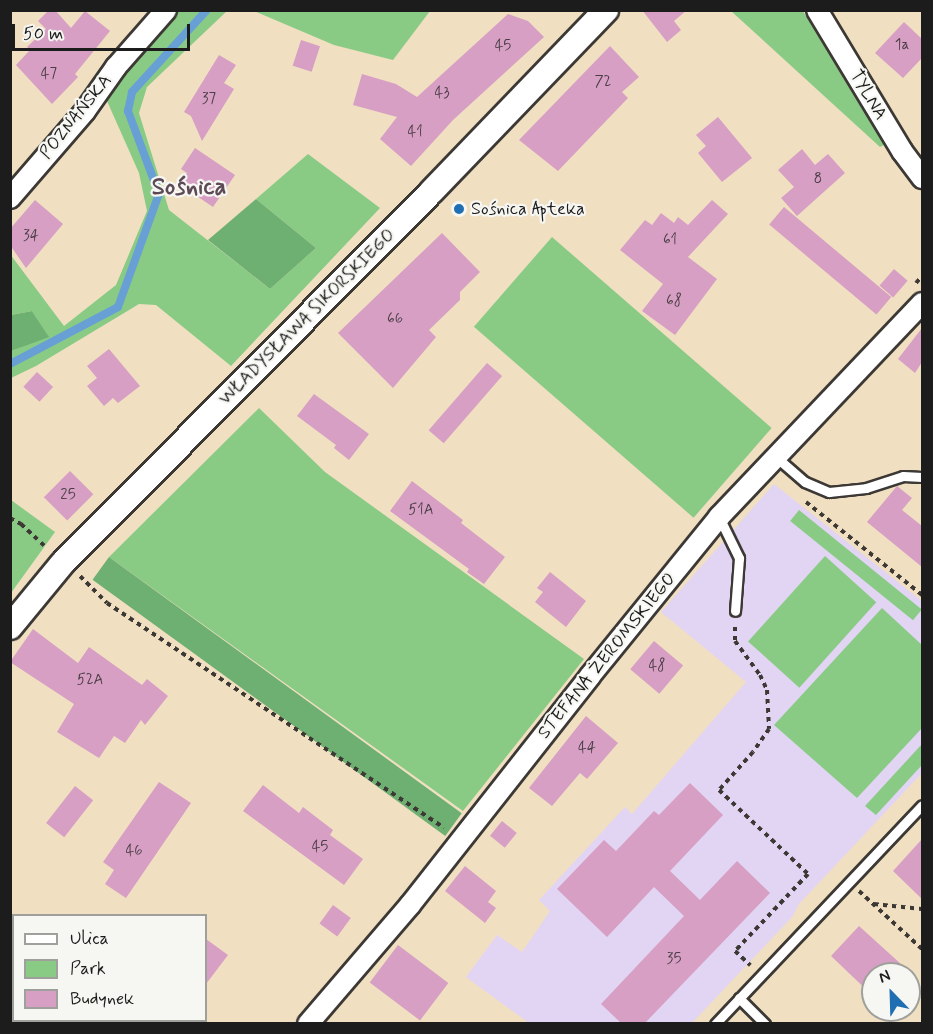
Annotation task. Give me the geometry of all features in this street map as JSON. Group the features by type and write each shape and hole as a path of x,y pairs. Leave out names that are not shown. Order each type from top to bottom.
{"street":[{"name":"POZNAŃSKA","path":"10,198 85,111 116,68 166,10"},
{"name":"WŁADYSŁAWA SIKORSKIEGO","path":"10,627 606,10"},
{"name":"TYLNA","path":"817,10 902,151 922,178"},
{"name":"STEFANA ŻEROMSKIEGO","path":"308,1023 410,905 719,517 922,306"}],"lane":[{"path":"776,457 805,482 829,492 866,488 903,476 922,477"},
{"path":"719,517 739,558 735,611"},
{"path":"715,1023 922,805"},
{"path":"739,998 765,1023"}],"path":[{"path":"802,499 922,595"},
{"path":"10,518 21,524 107,603 461,840"},
{"path":"735,611 735,641 760,675 767,690 769,729 753,753 719,790 808,874 735,951 752,967 744,975"},
{"path":"857,889 922,949"},
{"path":"873,904 922,909"}],"shaded area":[{"path":"774,484 922,601 922,773 799,904 793,916 692,1023 529,1023 466,977 497,935 522,952 550,911 539,900 625,807 632,814 746,682 661,612"}],"green space":[{"path":"177,11 227,11 147,87 139,113 169,210 270,289 316,248 256,199 308,154 380,208 231,366 156,305 139,304 36,366 11,378 11,351 48,336 32,311 11,315 10,254 64,326 116,285 147,211 139,173 107,101 128,60"},
{"path":"254,11 430,11 393,60 334,45"},
{"path":"731,11 803,11 884,145 880,147"},
{"path":"256,199 316,248 270,289 208,240"},
{"path":"552,237 772,428 694,518 474,327"},
{"path":"32,311 49,337 11,351 11,315"},
{"path":"259,408 325,472 584,659 463,811 109,557"},
{"path":"11,500 55,532 11,593"},
{"path":"799,510 922,609 913,620 790,521"},
{"path":"825,556 876,602 799,688 748,641"},
{"path":"109,557 462,813 445,836 93,580"},
{"path":"882,608 922,645 922,728 857,798 774,725"},
{"path":"922,744 922,765 876,815 865,806"}],"building":[{"path":"49,10 55,10 71,28 85,11 110,31 75,74 78,77 52,104 16,65 30,50 27,47 46,29 38,21"},
{"path":"642,10 687,10 674,21 681,30 667,42"},
{"path":"508,14 528,21 544,37 453,120 411,166 380,139 397,117 353,105 362,74 396,84 417,97"},
{"path":"904,22 922,39 922,58 903,78 875,53"},
{"path":"301,40 320,46 312,72 293,66"},
{"path":"610,46 639,77 622,92 628,98 558,171 519,140"},
{"path":"219,55 236,65 224,83 234,89 202,141 191,116 184,112"},
{"path":"718,117 752,158 722,182 698,153 706,146 696,135"},
{"path":"195,148 235,175 213,207 179,184 187,173 181,169"},
{"path":"802,149 815,165 828,154 845,173 797,216 781,198 794,187 778,170"},
{"path":"35,200 63,224 26,268 10,245 10,229"},
{"path":"712,200 728,214 688,257 717,279 675,335 642,311 663,284 620,250 645,220 652,225 661,213 674,223 678,217 688,225"},
{"path":"784,207 891,297 876,315 769,225"},
{"path":"442,233 480,272 460,292 460,300 429,330 436,337 393,388 338,333"},
{"path":"894,269 908,281 893,297 880,286"},
{"path":"922,328 922,362 915,373 898,359"},
{"path":"109,349 140,386 118,403 113,398 104,406 87,386 97,378 87,366"},
{"path":"487,363 502,376 444,443 429,430"},
{"path":"37,372 53,387 39,402 23,387"},
{"path":"314,394 369,434 349,460 334,448 336,445 297,416"},
{"path":"70,471 93,494 67,520 44,497"},
{"path":"412,481 463,520 461,523 505,557 484,584 467,572 469,569 390,511"},
{"path":"897,486 912,498 902,510 922,526 922,567 867,522"},
{"path":"550,572 586,601 566,627 535,602 543,592 537,588"},
{"path":"33,629 78,663 89,647 142,685 147,679 168,696 145,725 141,720 125,743 114,736 99,758 57,732 74,704 10,662"},
{"path":"654,641 683,665 659,694 630,669"},
{"path":"586,716 618,743 587,779 580,773 552,806 529,788"},
{"path":"159,782 191,803 126,898 105,884 114,870 103,862"},
{"path":"690,783 723,815 670,871 700,900 737,861 770,893 645,1023 621,1023 601,1004 684,916 654,887 607,937 557,889 604,840 616,851 654,811 659,815"},
{"path":"263,785 299,813 303,807 333,830 330,835 363,859 344,885 243,811"},
{"path":"75,786 93,800 64,837 46,823"},
{"path":"502,821 517,833 505,848 490,836"},
{"path":"922,839 922,899 893,871"},
{"path":"465,866 496,891 488,902 496,908 485,923 445,891"},
{"path":"333,905 351,918 337,937 319,924"},
{"path":"859,926 899,962 861,962 861,985 831,956"},
{"path":"207,940 228,955 207,983"},
{"path":"398,945 448,983 420,1020 370,983"}],"waterway":[{"path":"10,364 118,307 159,194 128,111 132,92 207,10"}],"place":[{"name":"Sośnica Apteka","path":"459,209"}],"district":[{"name":"Sośnica","path":"189,188"}]}
